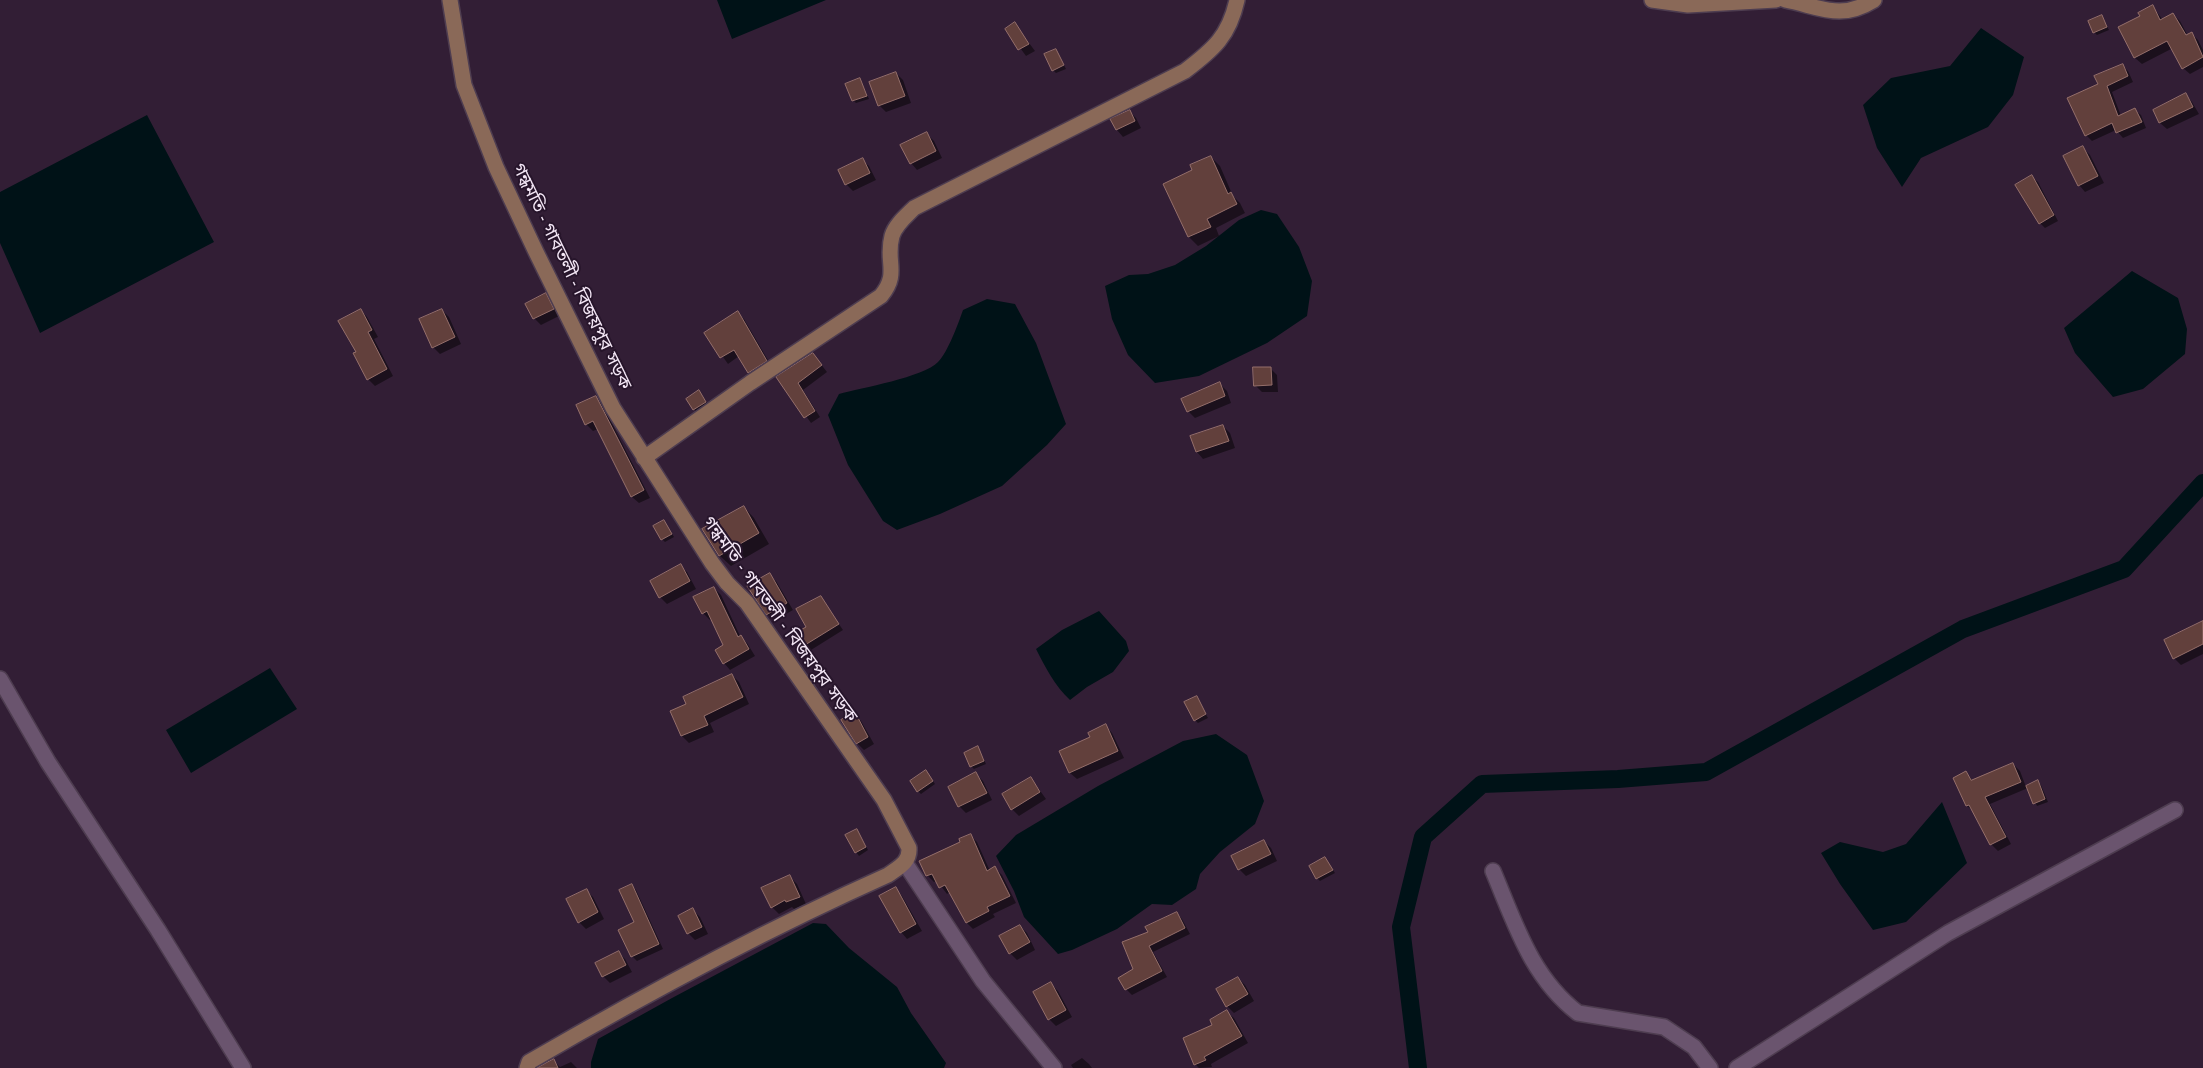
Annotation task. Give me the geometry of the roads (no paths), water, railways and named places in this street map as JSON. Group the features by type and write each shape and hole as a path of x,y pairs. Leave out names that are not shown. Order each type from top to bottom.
{"main road":[{"name":"গন্ধমতি - গাবতলী - বিজয়পুর সড়ক","path":"450,0 464,85 496,167 613,408 712,563 747,603 884,800 910,848 910,855 905,863"},
{"path":"644,458 750,383 880,296 890,286 892,234 914,208 1185,71 1220,41 1232,19 1236,0"},
{"path":"1652,0 1688,5 1776,0"},
{"path":"1785,0 1838,13 1851,11 1874,0"},
{"path":"527,1068 529,1062 623,1007 696,968 888,875 905,863"}],"street":[{"path":"0,679 48,762 158,930 243,1068"},
{"path":"1737,1068 1948,933 2175,810"},
{"path":"905,863 983,981 1054,1068"},
{"path":"1493,871 1527,951 1549,986 1569,1006 1578,1013 1664,1027 1694,1046 1710,1068"}],"waterway":[{"path":"1418,1068 1401,927 1423,837 1482,784 1618,779 1706,772 1963,629 2124,569 2203,483"}]}
